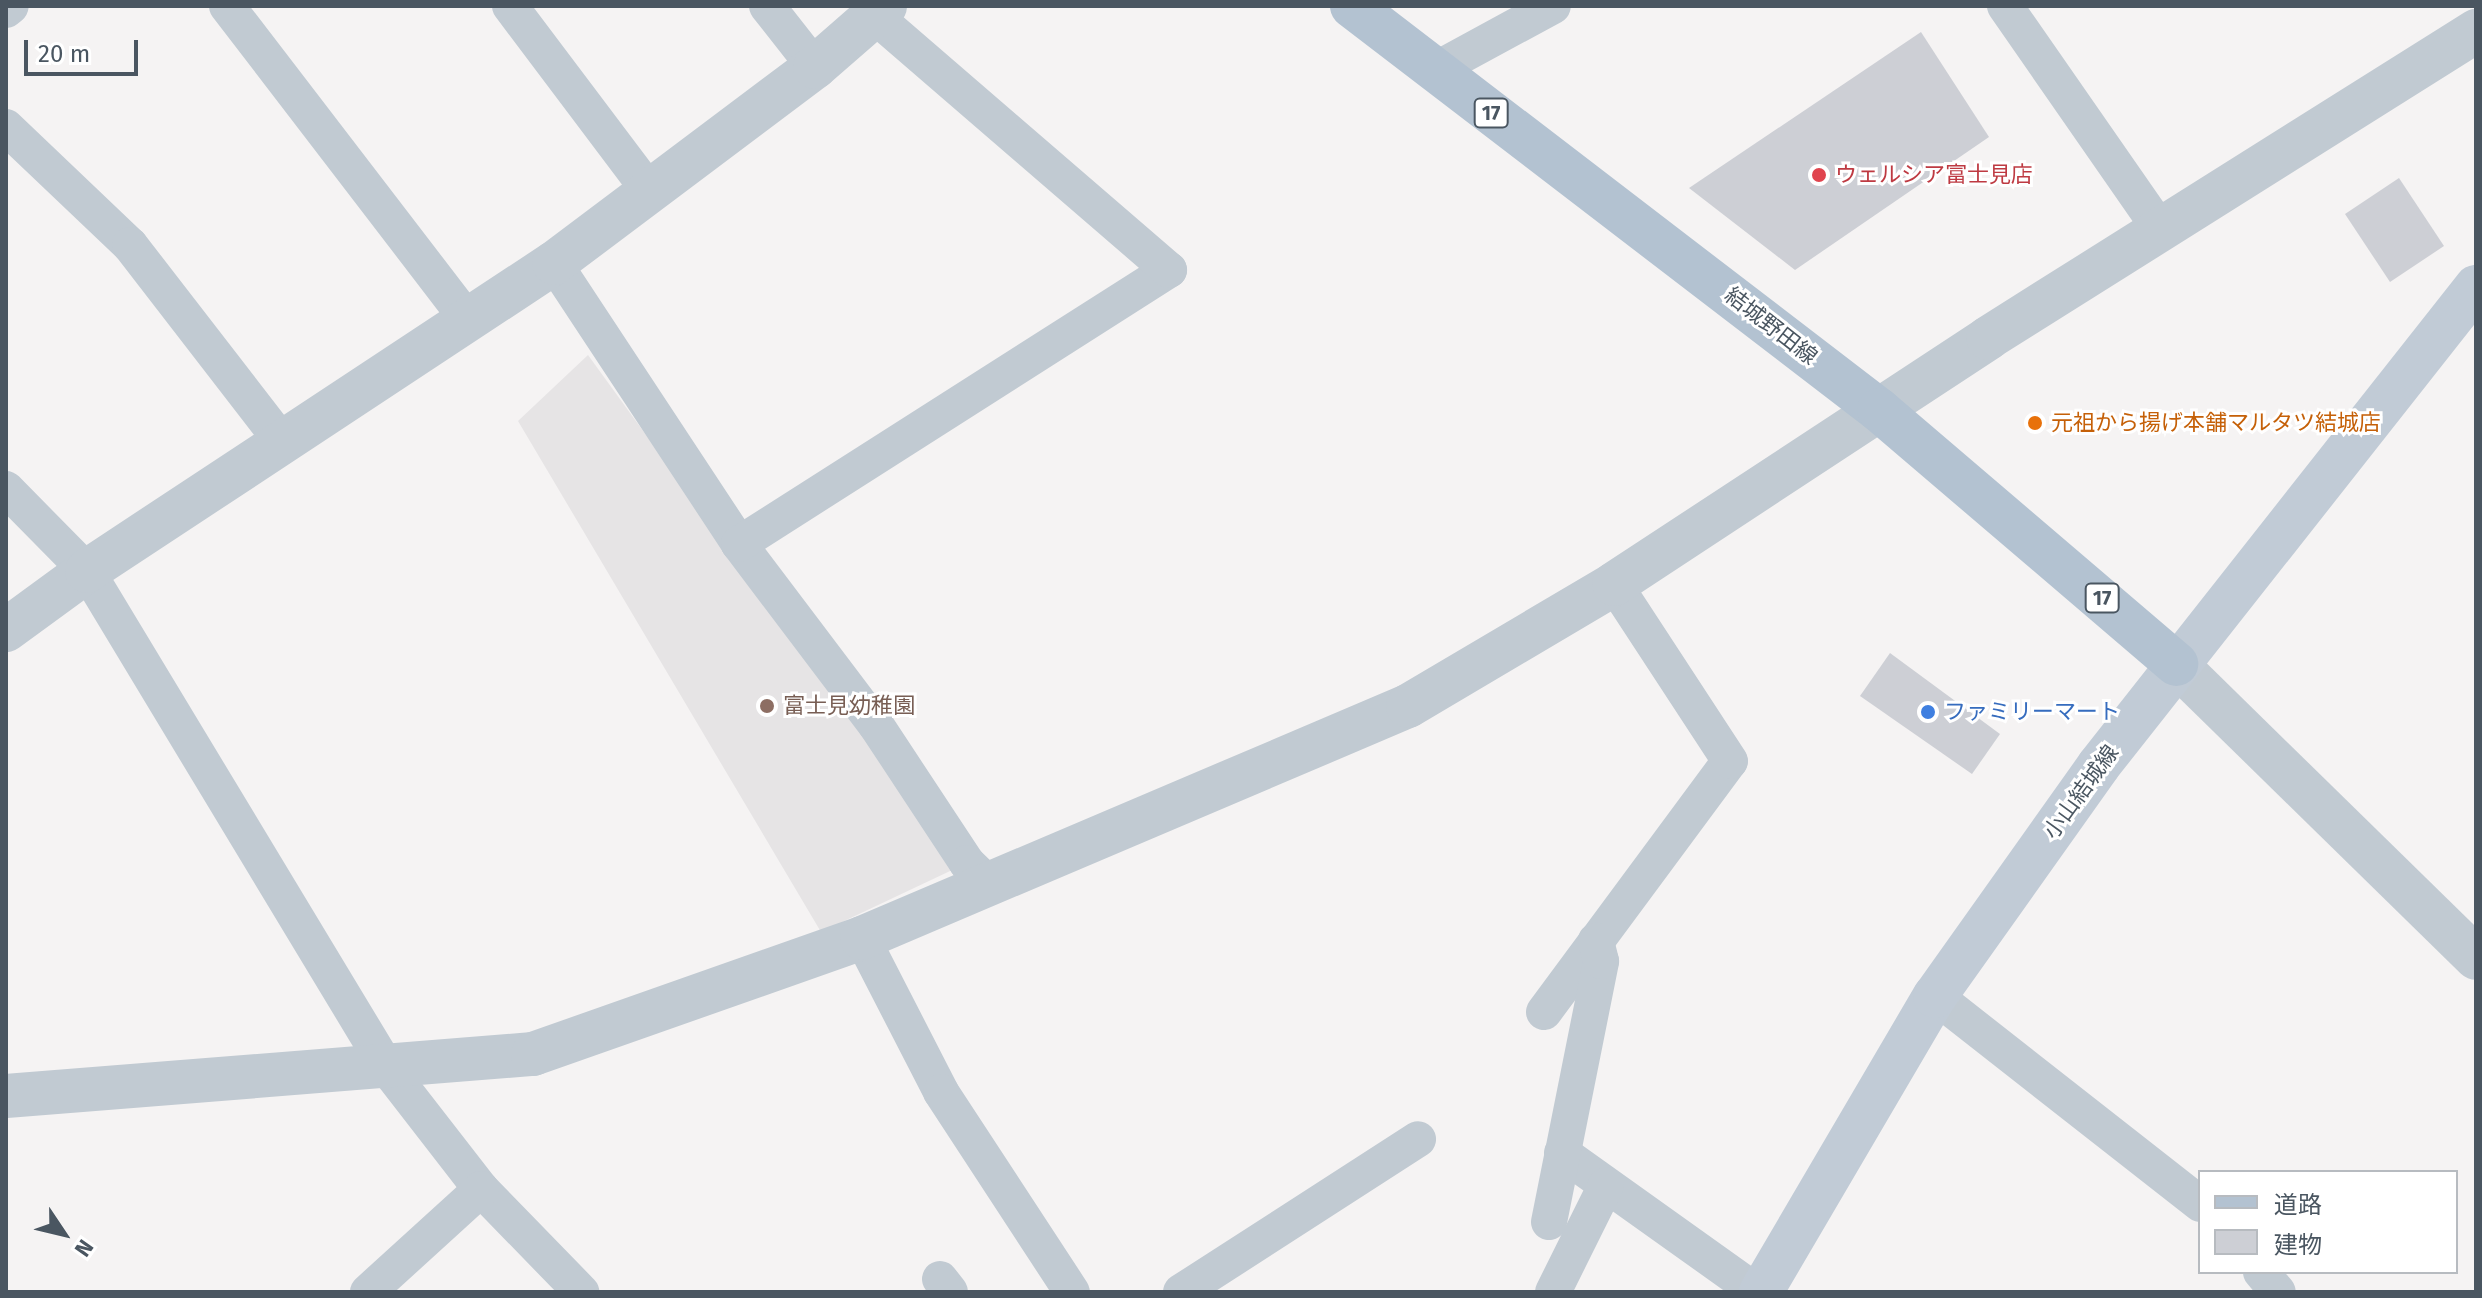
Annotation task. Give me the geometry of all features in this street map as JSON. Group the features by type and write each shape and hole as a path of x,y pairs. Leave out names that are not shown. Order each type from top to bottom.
{"main road":[{"name":"結城野田線","path":"1352,6 1879,410 2176,664"},
{"name":"小山結城線","path":"1759,1292 1935,996 2176,664 2476,287"}],"street":[{"path":"6,10 11,6"},
{"path":"227,6 468,320"},
{"path":"510,6 650,192"},
{"path":"767,6 815,67"},
{"path":"1435,70 1553,6"},
{"path":"2005,6 2160,229"},
{"path":"6,630 87,571 554,263 815,67 880,11 1169,270 739,544"},
{"path":"6,1096 533,1054 862,938 1408,706 1614,584 2160,229 2476,31"},
{"path":"6,127 130,245 282,442"},
{"path":"554,263 739,544 876,725 967,863 990,885"},
{"path":"6,489 87,571 387,1068 481,1189 581,1292"},
{"path":"1544,1012 1730,761 1614,584"},
{"path":"2176,664 2476,958"},
{"path":"862,938 941,1092 1072,1292"},
{"path":"1549,1222 1601,961 1596,941"},
{"path":"1935,996 2198,1202"},
{"path":"1181,1292 1418,1139"},
{"path":"1562,1153 1759,1292"},
{"path":"1553,1292 1606,1185"},
{"path":"368,1292 481,1189"},
{"path":"2263,1274 2278,1292"}],"shaded area":[{"name":"富士見幼稚園","path":"588,355 728,548 967,863 821,932 518,421"}],"building":[{"path":"1921,32 1989,137 1795,270 1689,188"},
{"path":"2399,178 2444,246 2390,282 2345,214"},
{"name":"ファミリーマート","path":"1890,653 2000,734 1972,774 1860,696"}],"place":[{"name":"ウェルシア富士見店","path":"1819,175"},
{"name":"元祖から揚げ本舗マルタツ結城店","path":"2035,423"},
{"name":"富士見幼稚園","path":"767,706"},
{"name":"ファミリーマート","path":"1928,712"}]}
